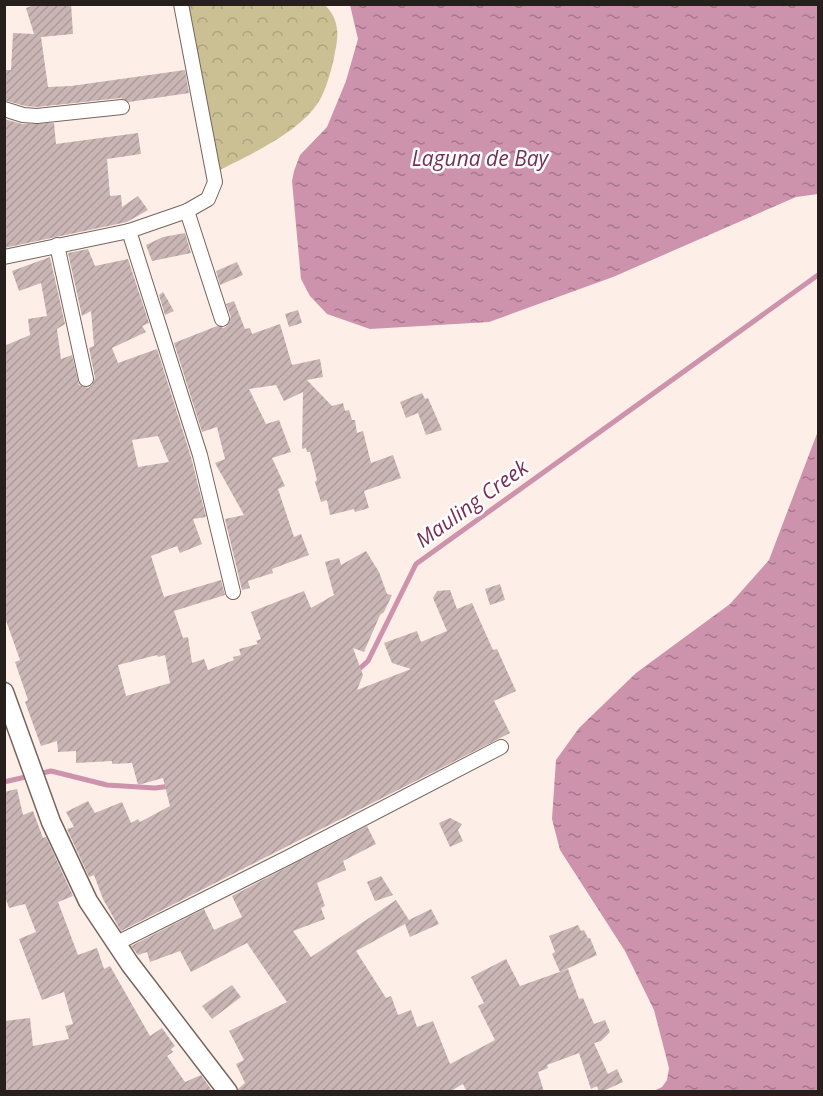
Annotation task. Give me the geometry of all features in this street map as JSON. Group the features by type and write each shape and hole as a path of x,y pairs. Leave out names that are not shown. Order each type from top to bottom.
{"main road":[{"path":"4,692 14,733 71,868 88,901 117,944 228,1092"}],"street":[{"path":"4,257 129,231 187,211 208,199 215,182 181,4"},
{"path":"4,109 23,115 37,116 122,107"},
{"path":"187,211 222,319"},
{"path":"129,231 200,455 233,592"},
{"path":"57,245 86,380"},
{"path":"117,944 501,747"}],"green space":[{"path":"184,5 325,5 330,10 337,27 336,45 329,78 322,97 311,112 287,133 216,172"}],"water":[{"name":"Laguna de Bay","path":"350,5 818,5 818,194 796,197 613,277 489,322 370,329 327,314 310,296 301,279 292,181 300,155 327,127 346,81 358,39"},
{"path":"818,431 818,1091 654,1091 662,1087 667,1080 669,1068 654,1010 625,951 560,850 552,819 556,760 579,728 636,673 730,604 769,560"}],"building":[{"path":"37,4 71,4 73,34 41,37 48,87 71,86 185,70 189,93 129,102 121,98 37,107 4,100 4,70 11,70 13,33 34,34 26,8"},
{"path":"4,119 22,124 54,123 56,144 138,133 141,154 107,159 110,196 121,195 122,207 138,196 148,210 127,222 4,248"},
{"path":"185,233 191,253 152,261 146,245 163,237"},
{"path":"88,249 95,266 128,259 149,323 142,326 146,332 112,348 118,363 157,349 191,457 206,517 193,519 202,544 180,553 177,546 151,556 164,597 221,580 225,595 174,611 183,638 188,637 192,663 204,659 208,670 234,660 233,657 241,655 239,649 258,644 256,641 261,639 251,612 304,591 311,608 334,595 325,562 339,558 341,565 366,551 379,572 387,594 392,595 384,612 380,615 364,652 353,648 363,675 357,690 411,669 392,663 384,643 417,631 421,642 447,631 433,598 437,591 450,590 457,609 472,603 493,650 497,649 516,691 494,701 510,733 121,931 103,899 94,875 89,877 67,829 74,827 66,812 88,801 95,813 122,802 131,823 138,819 140,822 170,806 163,778 138,785 132,763 112,764 112,761 76,763 76,751 58,752 57,741 41,746 25,702 28,700 15,662 20,660 4,615 4,346 30,335 28,319 47,316 41,283 19,291 12,271 50,257 65,324 57,329 61,359 72,355 79,385 88,388 95,378 89,348 94,346 91,311 82,316 68,253","holes":["158,436 169,462 138,467 132,440","157,655 158,657 165,655 170,683 126,696 118,665"]},
{"path":"237,262 243,275 220,285 216,271"},
{"path":"163,292 174,311 165,315 159,295"},
{"path":"234,301 245,329 250,328 252,334 280,324 292,365 320,359 323,377 307,380 332,406 343,403 345,411 349,410 352,420 355,420 357,433 363,431 371,463 393,455 401,478 364,491 369,508 330,515 327,500 321,502 310,452 307,452 306,448 302,449 303,392 284,401 276,385 249,389 266,424 279,420 291,452 272,458 285,486 278,489 294,537 301,534 309,555 272,569 273,573 248,581 250,588 242,590 225,519 244,515 215,463 225,459 217,427 202,432 174,343 217,326 224,328 231,317 226,304"},
{"path":"298,310 302,323 289,327 285,314"},
{"path":"422,393 425,399 428,398 442,430 426,435 418,413 406,418 400,402"},
{"path":"500,584 505,600 490,605 485,589"},
{"path":"17,789 23,815 33,811 43,838 46,837 73,896 58,902 78,955 97,948 104,969 110,966 150,1036 162,1028 175,1046 171,1049 173,1052 167,1056 185,1082 201,1075 213,1092 4,1092 4,1021 30,1018 33,1046 69,1039 65,1026 73,1024 64,992 42,1000 19,939 36,932 25,904 9,908 4,894 4,792"},
{"path":"450,818 462,824 458,830 463,841 450,847 439,823"},
{"path":"367,826 376,844 343,861 346,870 317,883 325,906 321,908 325,919 293,931 311,957 396,900 409,920 431,909 439,924 410,937 405,924 356,951 386,998 391,996 398,1015 411,1010 417,1027 433,1021 450,1064 495,1040 478,1006 484,1003 471,977 506,959 520,986 568,969 579,999 583,998 594,1024 605,1020 610,1032 601,1041 594,1043 608,1074 617,1069 623,1082 601,1092 597,1086 591,1089 579,1053 547,1065 548,1068 538,1072 544,1092 467,1092 463,1084 449,1092 239,1092 238,1089 245,1083 236,1064 244,1060 229,1031 287,1002 247,943 191,972 180,951 150,962 147,952 138,955 131,946 204,909 214,930 242,917 232,896"},
{"path":"381,876 393,895 375,901 367,882"},
{"path":"578,925 581,931 584,930 590,938 597,955 560,972 552,954 555,952 549,936"},
{"path":"232,985 241,997 212,1019 202,1006"}],"waterway":[{"name":"Mauling Creek","path":"357,671 368,661 416,564 818,275"},
{"name":"Mauling Creek","path":"4,782 51,771 107,785 155,788 171,786"}]}
